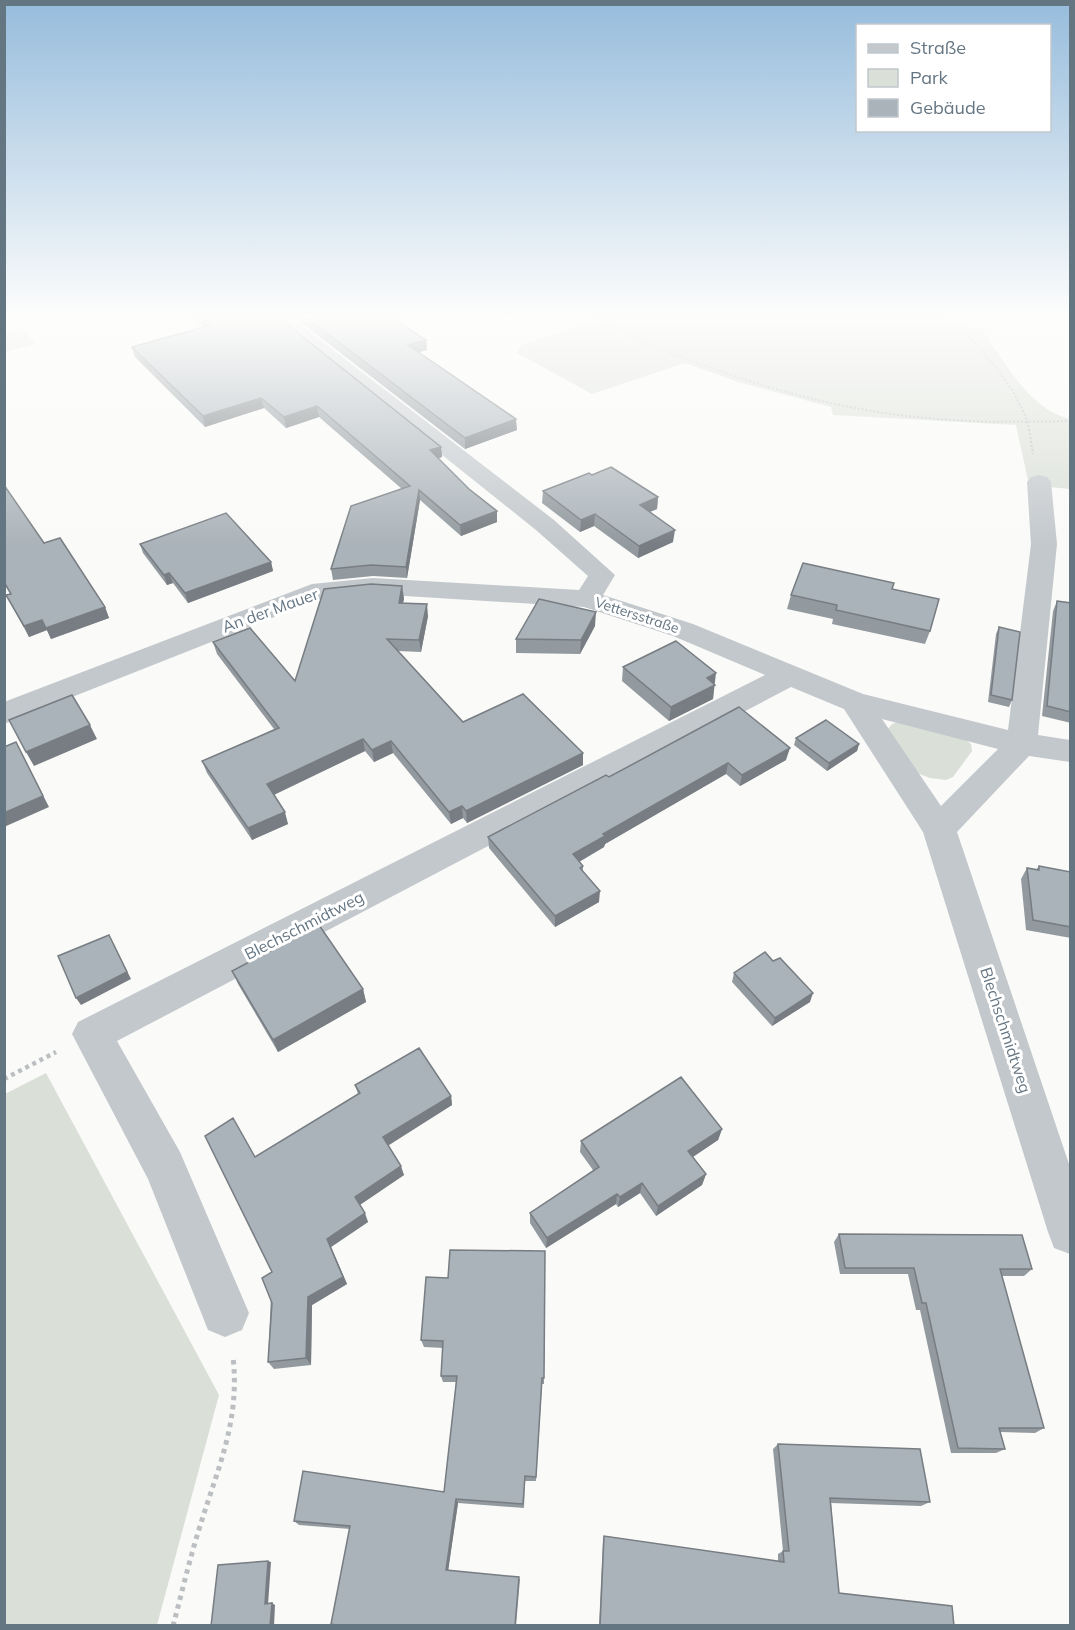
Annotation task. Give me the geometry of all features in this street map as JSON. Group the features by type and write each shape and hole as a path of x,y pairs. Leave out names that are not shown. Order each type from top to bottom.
{"street":[{"name":"Vettersstraße","path":"377,394 545,525 602,575 588,599 683,630 855,702 1022,744 1071,751"},
{"path":"939,829 1022,744 1044,544 1039,482"},
{"name":"An der Mauer","path":"6,709 312,592 373,586 588,599"},
{"name":"Blechschmidtweg","path":"92,1034 792,674"},
{"name":"Blechschmidtweg","path":"855,702 939,829 1071,1232"},
{"path":"92,1034 165,1167 225,1313"}],"path":[{"path":"799,394 906,416 973,421 1071,421"},
{"path":"1012,394 1027,421 1030,441"},
{"path":"4,1079 92,1034"},
{"path":"173,1626 201,1525 233,1427 236,1372 225,1313"}],"green space":[{"path":"783,394 1029,394 1055,414 1070,419 1070,489 1029,485 1016,425 833,415 831,407"},
{"path":"900,721 963,737 971,744 972,751 953,777 946,780 930,778 917,773 887,730 892,724"},
{"path":"46,1073 219,1395 157,1625 5,1625 5,1094"}],"building":[{"path":"180,394 375,394 441,447 430,450 469,489 497,511 460,525 419,490 406,567 371,565 331,569 351,506 410,486 317,406 284,417 261,398 203,416"},
{"path":"407,394 480,394 516,419 465,438"},
{"path":"611,467 658,497 640,505 675,530 639,546 595,514 581,520 543,491"},
{"path":"4,485 44,543 60,538 105,607 46,628 42,620 24,626 6,595 11,594 4,582"},
{"path":"226,513 271,562 185,593 169,573 164,575 140,544"},
{"path":"803,563 894,583 892,589 939,599 930,631 836,610 837,605 791,595"},
{"path":"371,584 402,586 399,603 427,604 419,640 387,639 463,722 523,694 583,753 466,811 462,806 449,812 391,741 372,750 363,739 267,784 285,812 248,828 202,761 279,728 213,642 250,628 295,681 324,589"},
{"path":"539,599 596,612 581,640 516,639"},
{"path":"1057,601 1071,603 1071,712 1047,706"},
{"path":"999,627 1020,632 1012,700 991,695"},
{"path":"676,641 716,673 707,678 715,685 671,707 623,667"},
{"path":"72,695 90,725 26,752 9,720"},
{"path":"739,707 790,748 742,775 728,763 603,834 605,836 573,854 583,866 580,868 600,891 555,916 488,837 606,775 609,777"},
{"path":"826,720 859,744 829,763 796,738"},
{"path":"16,742 43,796 4,813 4,747"},
{"path":"1039,866 1071,872 1071,927 1033,920 1027,868 1039,870"},
{"path":"319,925 363,989 273,1040 232,971"},
{"path":"109,935 127,972 76,998 58,956"},
{"path":"765,952 773,961 780,958 813,993 775,1018 734,973"},
{"path":"419,1048 451,1096 383,1137 401,1166 355,1197 365,1213 327,1239 343,1277 308,1297 306,1358 268,1362 272,1303 262,1278 272,1272 205,1136 233,1118 255,1157 360,1093 355,1085"},
{"path":"681,1077 722,1129 688,1151 706,1174 658,1206 642,1183 620,1197 617,1194 547,1238 530,1213 599,1167 581,1141"},
{"path":"839,1234 1022,1235 1032,1269 1000,1269 1044,1428 999,1428 1005,1449 958,1448 926,1303 922,1303 914,1268 845,1268"},
{"path":"450,1250 545,1251 544,1378 542,1378 536,1477 525,1476 523,1504 456,1499 446,1570 519,1577 515,1626 340,1626 331,1624 350,1526 294,1521 303,1471 444,1492 457,1376 441,1376 443,1341 421,1340 426,1277 448,1278"},
{"path":"778,1444 920,1449 930,1502 830,1498 839,1593 952,1606 954,1626 600,1626 604,1536 784,1562 783,1551 789,1551"},
{"path":"268,1561 265,1604 272,1603 270,1626 211,1626 218,1565"}]}
